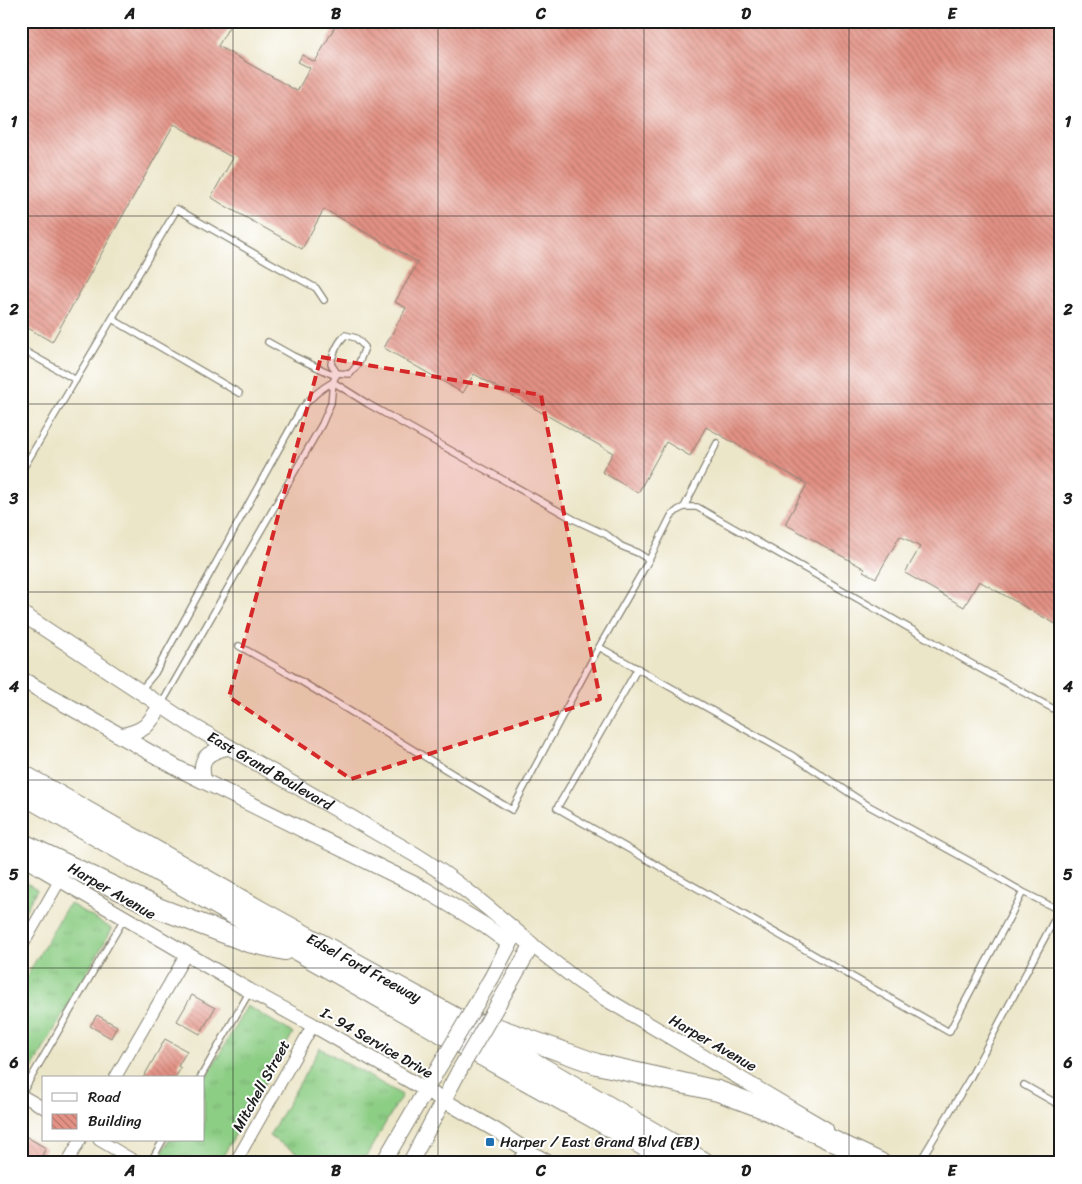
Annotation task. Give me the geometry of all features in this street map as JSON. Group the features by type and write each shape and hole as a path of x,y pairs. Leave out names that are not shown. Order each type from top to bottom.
{"highway":[{"name":"Edsel Ford Freeway","path":"21,774 262,912 480,1031 704,1163"},
{"name":"Edsel Ford Freeway","path":"21,792 482,1055 674,1162"},
{"path":"21,844 158,908 248,942 307,955"},
{"path":"437,1008 597,1064 718,1091 763,1108 881,1163"}],"main road":[{"name":"East Grand Boulevard","path":"21,613 192,725 430,863 458,883 513,938"},
{"name":"East Grand Boulevard","path":"21,680 162,760 424,889 477,921 532,945"},
{"path":"120,736 133,734 147,726 161,705"},
{"path":"204,781 203,761 218,750 228,747"},
{"path":"383,1163 513,938"},
{"path":"410,1163 532,945"}],"street":[{"name":"Harper Avenue","path":"21,856 186,953"},
{"path":"21,948 60,880"},
{"name":"Harper Avenue","path":"532,945 599,995 881,1163"},
{"path":"117,1076 186,953"},
{"name":"I- 94 Service Drive","path":"186,953 444,1100 549,1163"},
{"name":"Mitchell Street","path":"235,1163 313,1025"},
{"path":"21,1095 42,1107"},
{"path":"67,1163 79,1142"},
{"path":"102,1142 138,1163"}],"lane":[{"path":"21,472 177,209 316,288 324,300"},
{"path":"112,319 239,393"},
{"path":"140,692 155,673 301,409 319,390 336,377 350,374 359,363 365,347 356,338 345,336 332,355 331,364 336,377 331,403 322,424 161,705"},
{"path":"268,342 336,377 368,404 649,560"},
{"path":"21,349 76,380"},
{"path":"684,507 717,443"},
{"path":"239,646 297,679 512,810 598,647 649,560 671,516 684,507 697,507 1061,713"},
{"path":"598,647 793,756 868,806 1023,892 1060,909 970,1078 919,1163"},
{"path":"638,668 557,808 949,1032 1023,892"},
{"path":"21,1095 125,917"},
{"path":"201,1076 250,991"},
{"path":"1024,1085 1061,1106"},
{"path":"150,1163 162,1142"},
{"path":"514,1163 523,1148"}],"highlighted area":[{"path":"321,357 541,395 600,699 351,779 229,697"}],"green space":[{"path":"21,880 37,889 21,918"},
{"path":"69,903 112,929 25,1081 21,1079 21,986"},
{"path":"247,1006 293,1033 219,1163 169,1163 160,1157 168,1142 205,1142 205,1079"},
{"path":"320,1048 402,1095 362,1163 314,1163 269,1136"}],"building":[{"path":"21,21 220,21 229,27 218,46 297,91 310,68 298,62 302,55 315,62 338,21 1061,21 1061,627 979,581 964,607 905,573 920,547 900,536 876,578 863,571 865,569 785,524 807,484 706,427 690,456 666,442 638,493 602,472 613,453 474,374 463,393 384,348 406,308 395,302 418,262 324,209 302,249 222,204 211,197 233,158 174,124 52,342 21,324"},
{"path":"192,995 215,1008 200,1034 177,1021"},
{"path":"97,1015 117,1026 111,1038 90,1026"},
{"path":"165,1039 187,1051 178,1066 181,1068 176,1076 144,1076"},
{"path":"25,1136 46,1148 38,1163 21,1163 21,1143"}],"place":[{"name":"Harper / East Grand Blvd (EB)","path":"490,1142"}]}
